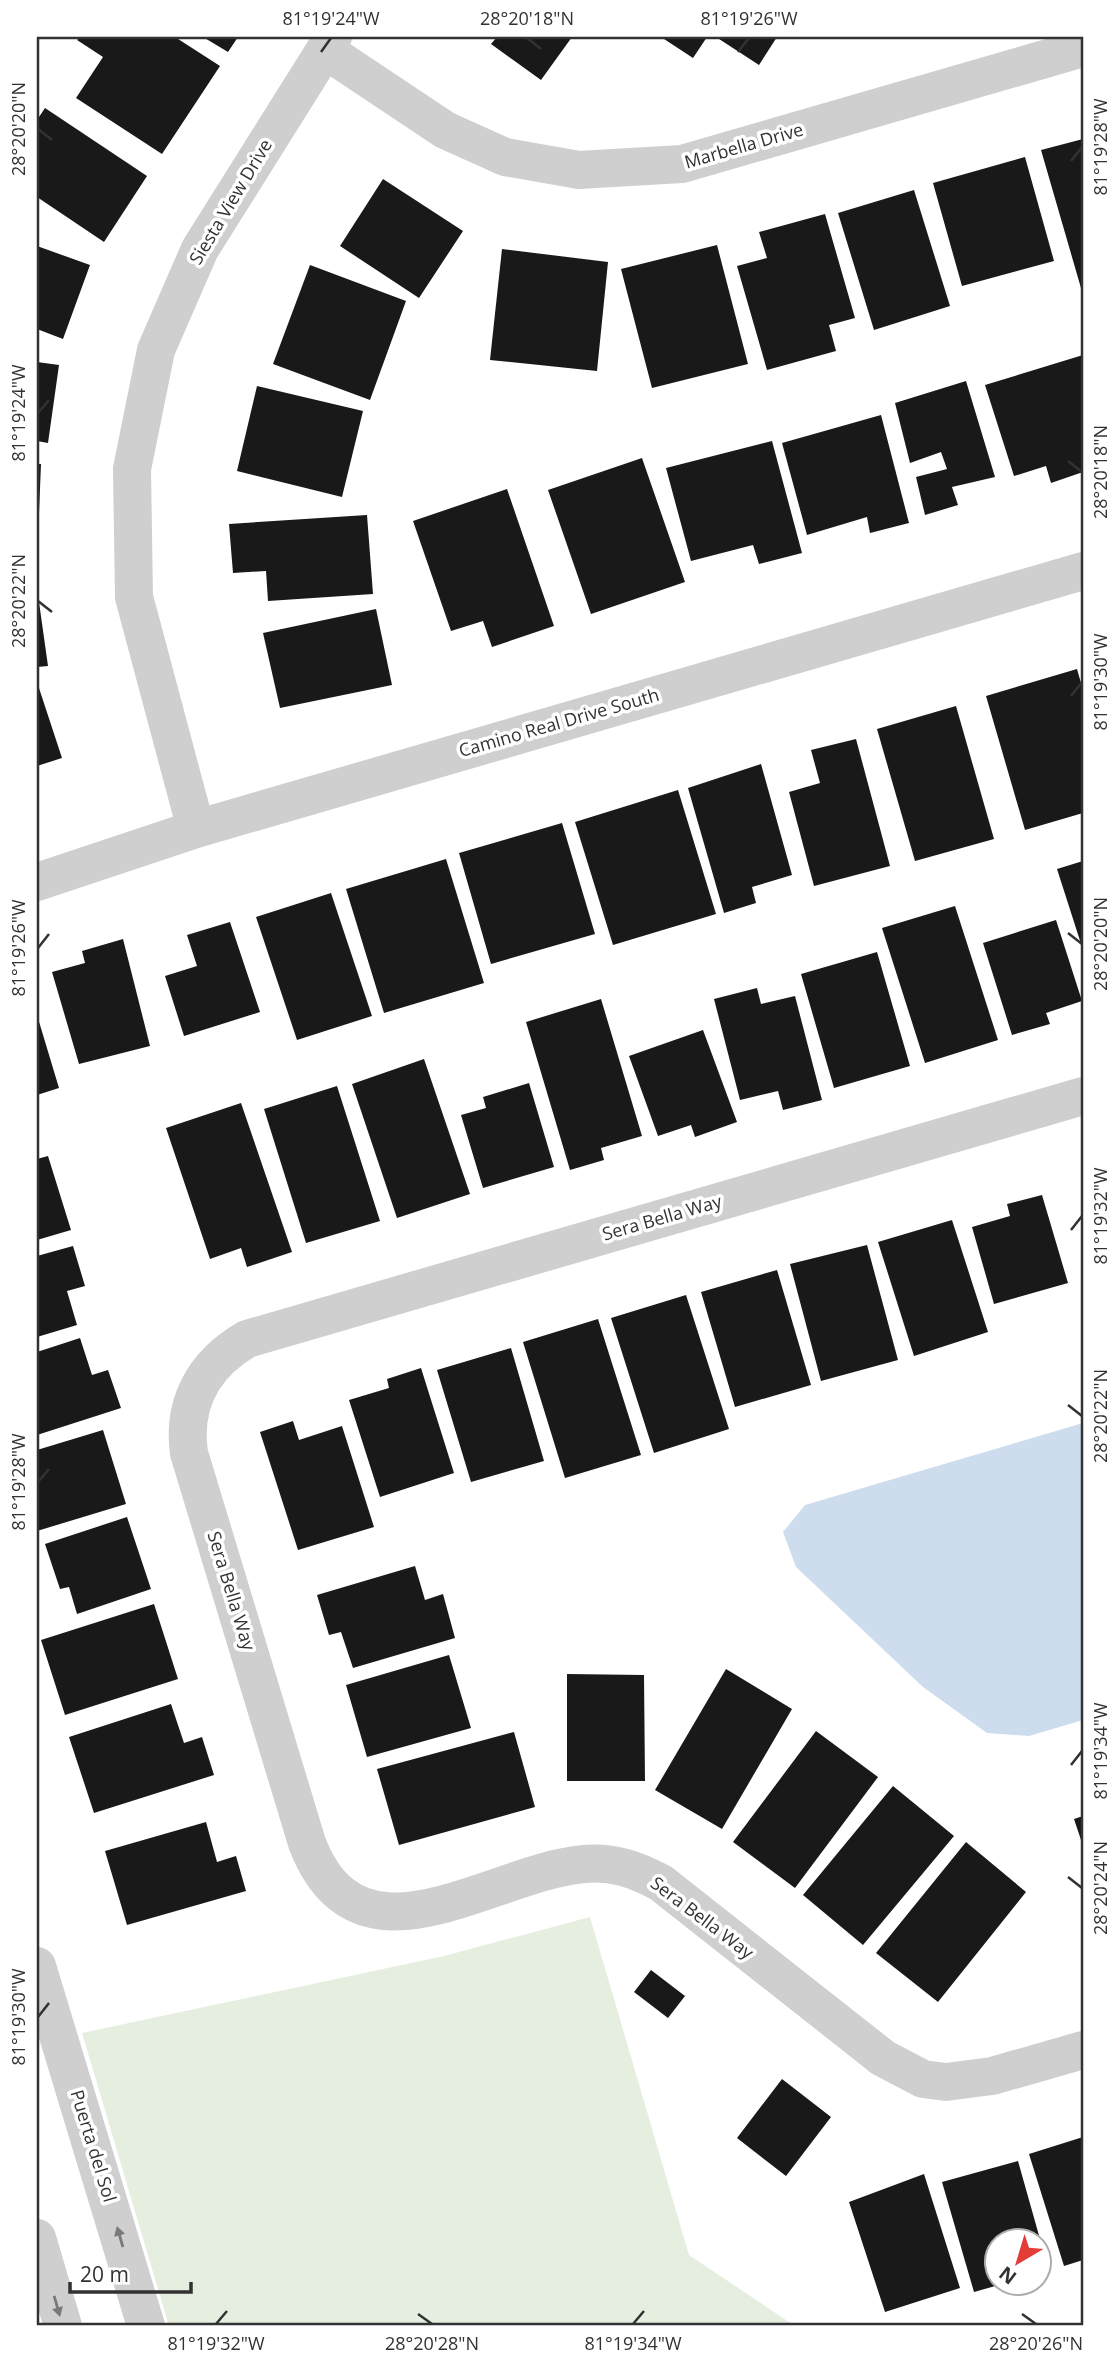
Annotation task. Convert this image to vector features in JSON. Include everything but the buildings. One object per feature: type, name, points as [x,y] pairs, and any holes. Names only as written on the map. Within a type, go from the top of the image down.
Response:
[{"type":"street","name":"Marbella Drive","points":[[329,44],[445,130],[505,157],[579,170],[682,164],[1014,52],[1083,48]]},
{"type":"street","name":"Siesta View Drive","points":[[196,829],[134,597],[132,469],[156,350],[200,249],[329,44]]},
{"type":"street","name":"Camino Real Drive South","points":[[37,882],[196,829],[1083,571]]},
{"type":"street","name":"Sera Bella Way","points":[[1083,1096],[247,1339],[219,1360],[198,1387],[191,1401],[186,1432],[189,1452],[307,1843],[324,1878],[345,1896],[371,1909],[405,1913],[583,1864],[622,1866],[661,1883],[883,2058],[923,2079],[967,2081],[1083,2050]]},
{"type":"street","name":"Puerta del Sol","points":[[37,1966],[146,2326]]},
{"type":"street","points":[[37,2238],[63,2326]]},
{"type":"shaded area","points":[[590,1917],[689,2255],[795,2326],[169,2326],[82,2033],[444,1956]]},
{"type":"water","points":[[1083,1423],[1083,1720],[1029,1736],[987,1733],[923,1687],[796,1567],[783,1532],[805,1505]]}]
